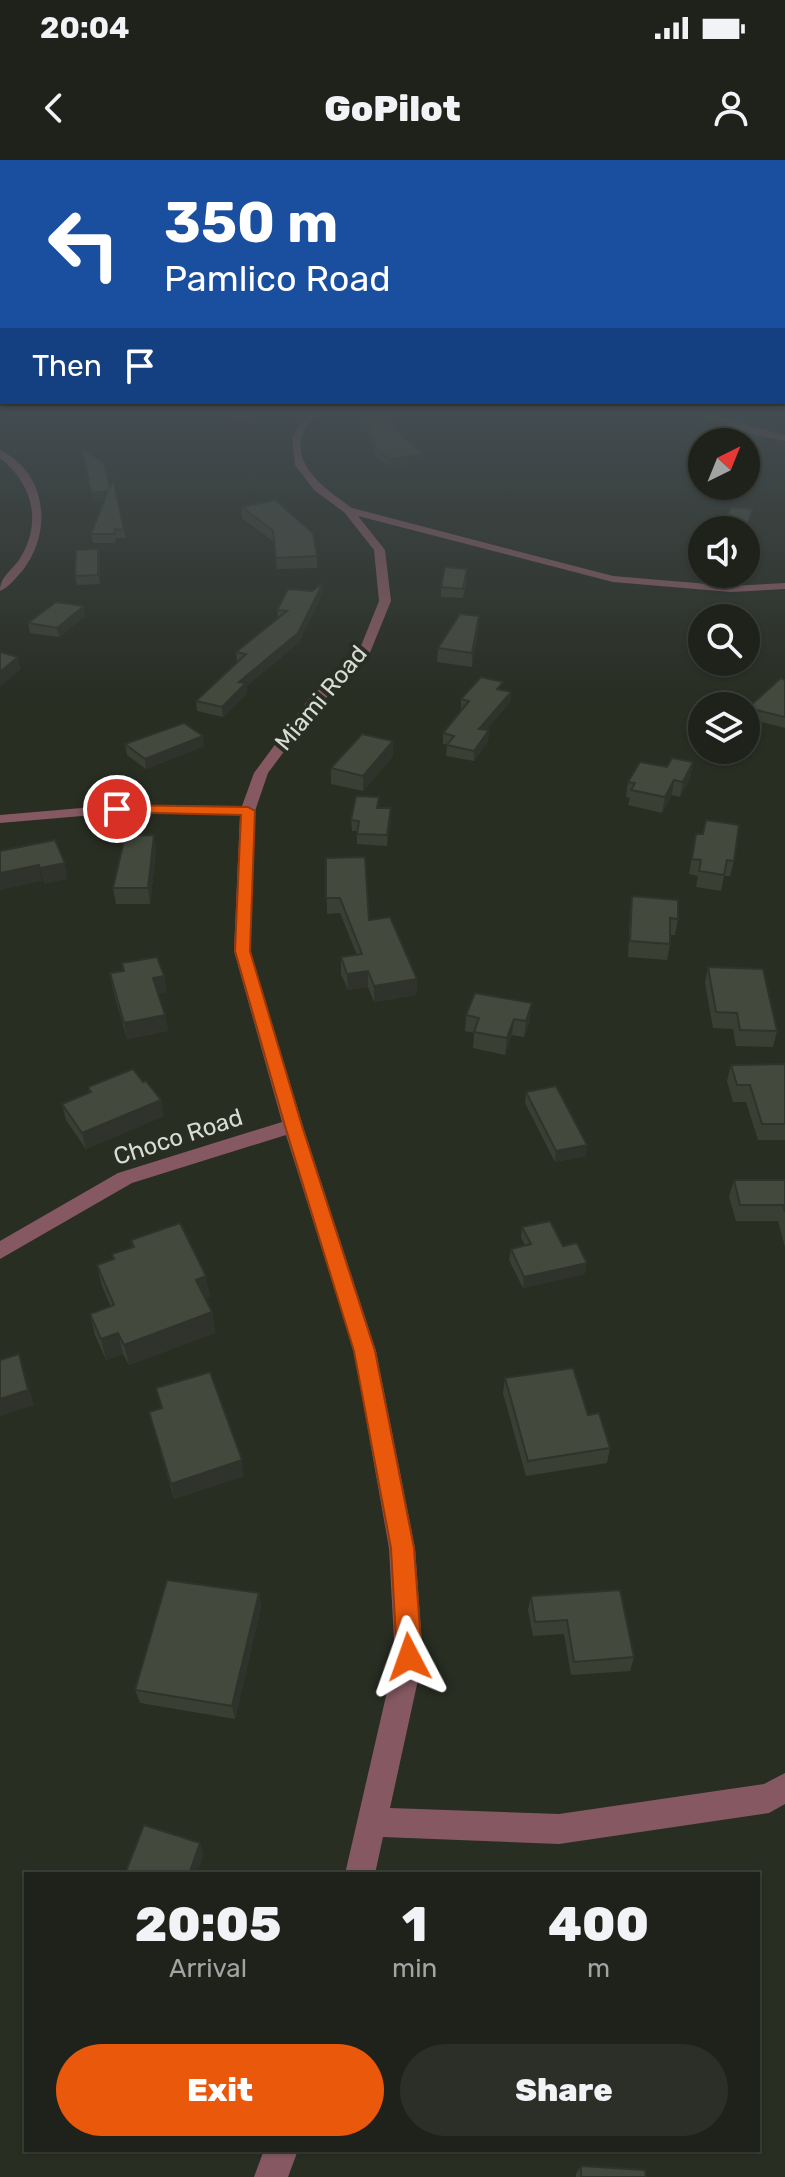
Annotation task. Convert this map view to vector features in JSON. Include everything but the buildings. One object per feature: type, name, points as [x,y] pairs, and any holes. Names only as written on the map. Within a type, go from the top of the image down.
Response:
[{"type":"street","points":[[0,588],[19,571],[39,534],[36,508]]},
{"type":"street","points":[[345,508],[512,555],[613,579],[731,589],[785,586]]},
{"type":"street","name":"Miami Road","points":[[348,510],[379,550],[385,601],[365,652],[304,714],[261,773],[248,811],[242,951],[293,1126],[365,1351],[402,1548],[409,1657],[360,1872]]},
{"type":"street","points":[[0,819],[117,809],[248,811]]},
{"type":"street","name":"Choco Road","points":[[0,1251],[125,1178],[293,1126]]},
{"type":"street","points":[[373,1822],[559,1829],[769,1798],[785,1787]]},
{"type":"street","points":[[271,2177],[280,2152]]},
{"type":"route","points":[[117,809],[248,811],[242,951],[293,1126],[365,1351],[402,1548],[409,1657]]}]
